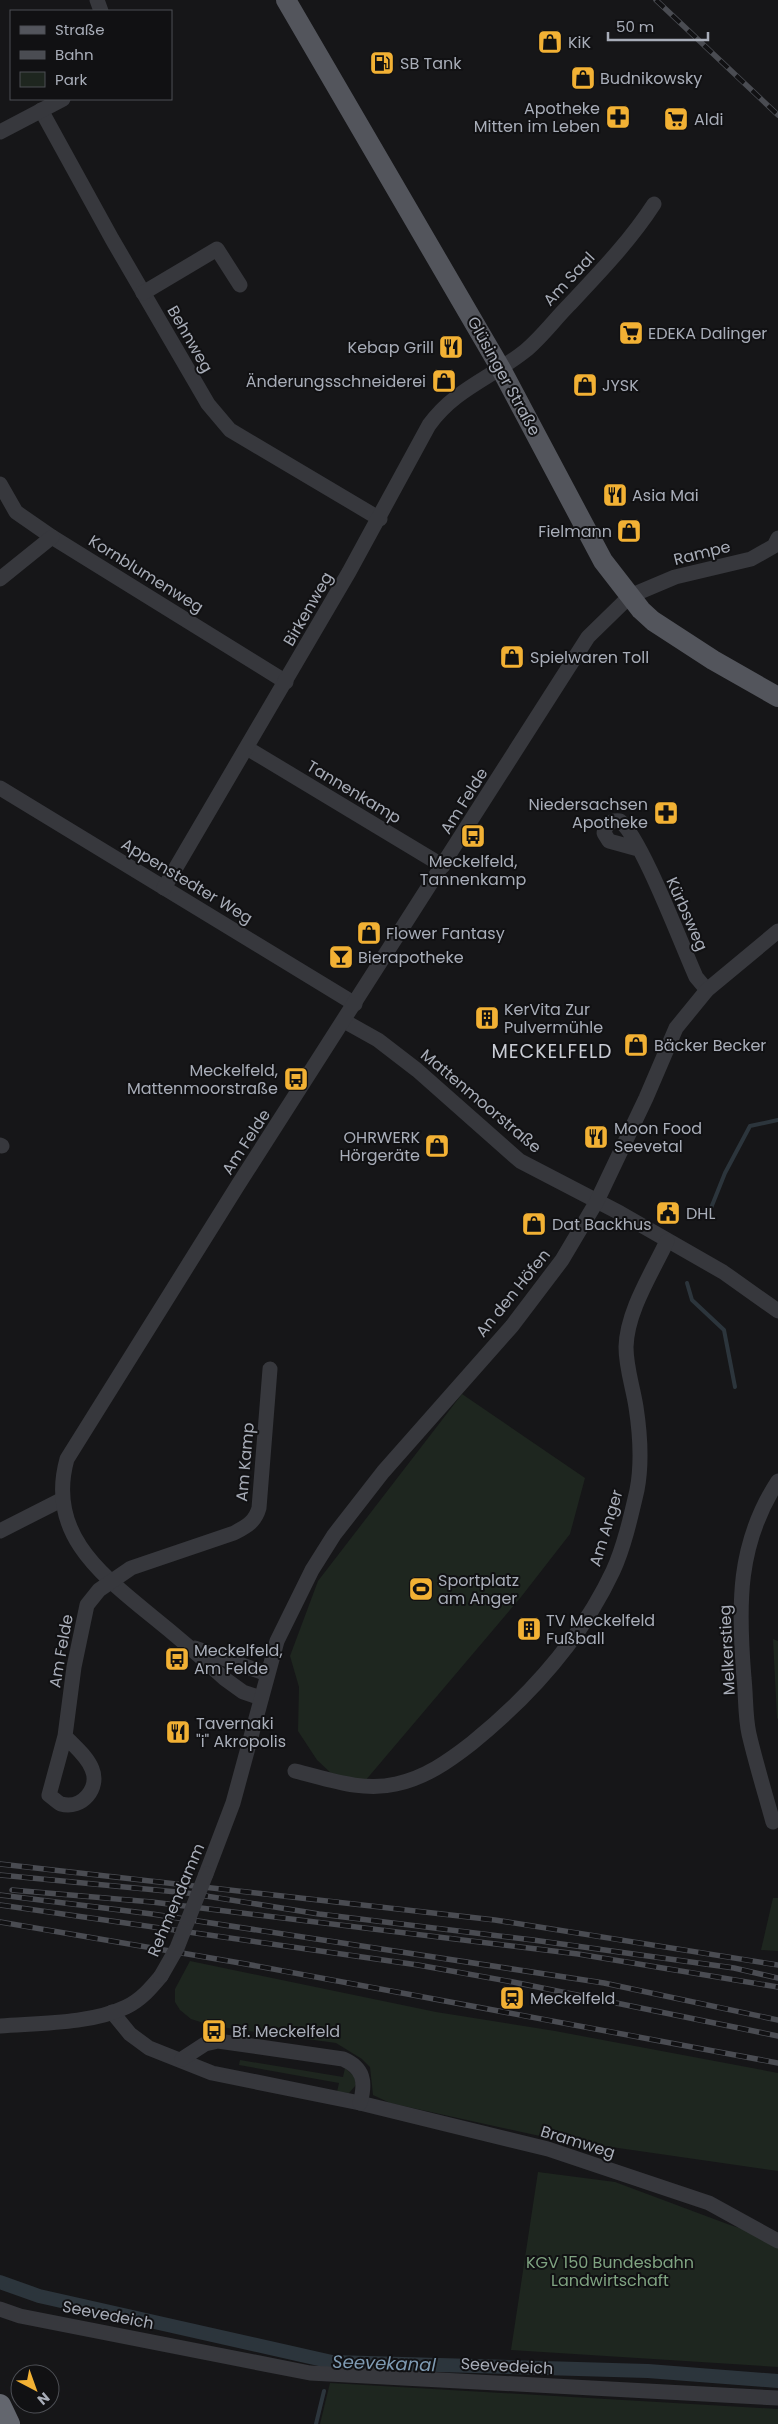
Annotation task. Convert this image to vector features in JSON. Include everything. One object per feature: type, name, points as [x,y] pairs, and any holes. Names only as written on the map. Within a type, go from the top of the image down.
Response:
[{"type":"highway","points":[[0,2405],[9,2424]]},
{"type":"main road","name":"Glüsinger Straße","points":[[286,0],[501,368],[603,561],[641,610],[665,629],[713,660],[778,697]]},
{"type":"street","points":[[0,132],[61,100]]},
{"type":"street","name":"Behnweg","points":[[41,110],[208,404],[230,430],[380,519]]},
{"type":"street","name":"Am Saal","points":[[501,368],[527,349],[634,235],[654,204]]},
{"type":"street","points":[[143,292],[217,249],[240,285]]},
{"type":"street","name":"Birkenweg","points":[[164,888],[380,519],[429,425],[441,408],[458,394],[501,368]]},
{"type":"street","name":"Kornblumenweg","points":[[0,484],[16,512],[52,537],[286,682]]},
{"type":"street","points":[[0,579],[52,537]]},
{"type":"street","name":"Rampe","points":[[630,596],[674,577],[751,559],[777,544]]},
{"type":"street","name":"Am Felde","points":[[65,1736],[74,1667],[87,1605],[99,1590],[110,1581],[84,1555],[70,1527],[61,1500],[62,1475],[72,1449],[588,638],[630,596]]},
{"type":"street","name":"Tannenkamp","points":[[247,748],[443,866]]},
{"type":"street","name":"Appenstedter Weg","points":[[0,788],[355,1004]]},
{"type":"street","name":"Kürbsweg","points":[[638,849],[696,977],[707,990]]},
{"type":"street","name":"An den Höfen","points":[[267,1674],[277,1641],[293,1606],[334,1535],[382,1472],[527,1306],[562,1260],[597,1201],[646,1098],[676,1028],[707,990],[778,931]]},
{"type":"street","name":"Mattenmoorstraße","points":[[344,1021],[378,1040],[417,1070],[520,1162],[597,1201],[723,1272],[778,1311]]},
{"type":"street","name":"Am Anger","points":[[295,1771],[362,1787],[395,1785],[429,1773],[504,1717],[558,1660],[588,1615],[613,1570],[635,1497],[640,1447],[636,1406],[628,1372],[626,1346],[632,1316],[667,1241]]},
{"type":"street","name":"Am Kamp","points":[[110,1581],[130,1568],[234,1533],[248,1525],[256,1517],[259,1508],[270,1370]]},
{"type":"street","name":"Melkerstieg","points":[[773,1822],[749,1733],[742,1646],[742,1577],[749,1544],[760,1513],[778,1481]]},
{"type":"street","points":[[0,1531],[61,1500]]},
{"type":"street","points":[[110,1581],[244,1692],[261,1698]]},
{"type":"street","points":[[188,1646],[267,1674]]},
{"type":"street","name":"Rehmendamm","points":[[0,2026],[78,2019],[112,2012],[138,2000],[161,1976],[178,1948],[233,1803],[267,1674]]},
{"type":"street","name":"Bramweg","points":[[112,2012],[122,2026],[140,2042],[164,2055],[182,2059],[212,2073],[360,2103],[548,2149],[709,2204],[777,2241]]},
{"type":"street","points":[[182,2059],[205,2044],[218,2041],[343,2059],[354,2065],[363,2076],[364,2082],[360,2103]]},
{"type":"street","name":"Seevedeich","points":[[0,2309],[20,2316],[310,2373],[778,2398]]},
{"type":"green space","name":"Sportplatz am Anger","points":[[462,1394],[585,1478],[570,1534],[521,1597],[365,1781],[333,1775],[317,1760],[298,1731],[299,1687],[290,1656],[318,1581]]},
{"type":"green space","points":[[773,1639],[778,1641],[778,1719],[777,1718]]},
{"type":"green space","points":[[773,1898],[778,1898],[778,1951],[761,1950]]},
{"type":"green space","points":[[190,1961],[436,2012],[555,2031],[778,2073],[778,2171],[549,2138],[390,2103],[373,2095],[370,2067],[362,2059],[336,2043],[213,2026],[191,2019],[180,2010],[175,2002],[175,1989]]},
{"type":"green space","points":[[240,2060],[343,2077],[345,2068],[355,2077],[356,2085],[349,2093],[337,2092],[339,2083],[239,2065]]},
{"type":"green space","name":"KGV 150 Bundesbahn Landwirtschaft","points":[[538,2172],[615,2182],[730,2225],[778,2240],[778,2367],[511,2350]]},
{"type":"green space","points":[[330,2383],[778,2409],[778,2424],[320,2424]]},
{"type":"waterway","points":[[707,1218],[725,1173],[750,1126],[778,1120]]},
{"type":"waterway","points":[[687,1283],[692,1300],[724,1330],[735,1387]]},
{"type":"waterway","name":"Seevekanal","points":[[0,2282],[39,2296],[332,2362],[648,2371],[778,2381]]},
{"type":"waterway","points":[[316,2424],[324,2391]]},
{"type":"railway","points":[[656,0],[778,115]]},
{"type":"railway","points":[[0,1864],[495,1920],[778,1965]]},
{"type":"railway","points":[[0,1875],[187,1893],[319,1914],[533,1940],[734,1968],[778,1978]]},
{"type":"railway","points":[[12,1890],[152,1902],[578,1954],[778,1987]]},
{"type":"railway","points":[[0,1895],[152,1914],[604,1983],[778,2020]]},
{"type":"railway","points":[[0,1905],[418,1965],[513,1982],[778,2036]]},
{"type":"railway","points":[[0,1922],[246,1964],[778,2063]]},
{"type":"place","name":"KiK","points":[[550,42]]},
{"type":"place","name":"SB Tank","points":[[382,63]]},
{"type":"place","name":"Budnikowsky","points":[[583,78]]},
{"type":"place","name":"Apotheke Mitten im Leben","points":[[618,117]]},
{"type":"place","name":"Aldi","points":[[676,119]]},
{"type":"place","name":"EDEKA Dalinger","points":[[631,333]]},
{"type":"place","name":"Kebap Grill","points":[[451,347]]},
{"type":"place","name":"Änderungsschneiderei","points":[[444,381]]},
{"type":"place","name":"JYSK","points":[[585,385]]},
{"type":"place","name":"Asia Mai","points":[[615,495]]},
{"type":"place","name":"Fielmann","points":[[629,531]]},
{"type":"place","name":"Spielwaren Toll","points":[[512,657]]},
{"type":"place","name":"Niedersachsen Apotheke","points":[[666,813]]},
{"type":"place","name":"Meckelfeld, Tannenkamp","points":[[473,836]]},
{"type":"place","name":"Flower Fantasy","points":[[369,933]]},
{"type":"place","name":"Bierapotheke","points":[[341,957]]},
{"type":"place","name":"KerVita Zur Pulvermühle","points":[[487,1018]]},
{"type":"place","name":"Bäcker Becker","points":[[636,1045]]},
{"type":"place","name":"Meckelfeld, Mattenmoorstraße","points":[[296,1079]]},
{"type":"place","name":"Moon Food Seevetal","points":[[596,1137]]},
{"type":"place","name":"OHRWERK Hörgeräte","points":[[437,1146]]},
{"type":"place","name":"DHL","points":[[668,1213]]},
{"type":"place","name":"Dat Backhus","points":[[534,1224]]},
{"type":"place","name":"Sportplatz am Anger","points":[[421,1589]]},
{"type":"place","name":"TV Meckelfeld Fußball","points":[[529,1629]]},
{"type":"place","name":"Meckelfeld, Am Felde","points":[[177,1659]]},
{"type":"place","name":"Tavernaki \"i\" Akropolis","points":[[178,1732]]},
{"type":"place","name":"Meckelfeld","points":[[512,1998]]},
{"type":"place","name":"Bf. Meckelfeld","points":[[214,2031]]},
{"type":"district","name":"MECKELFELD","points":[[552,1051]]}]
